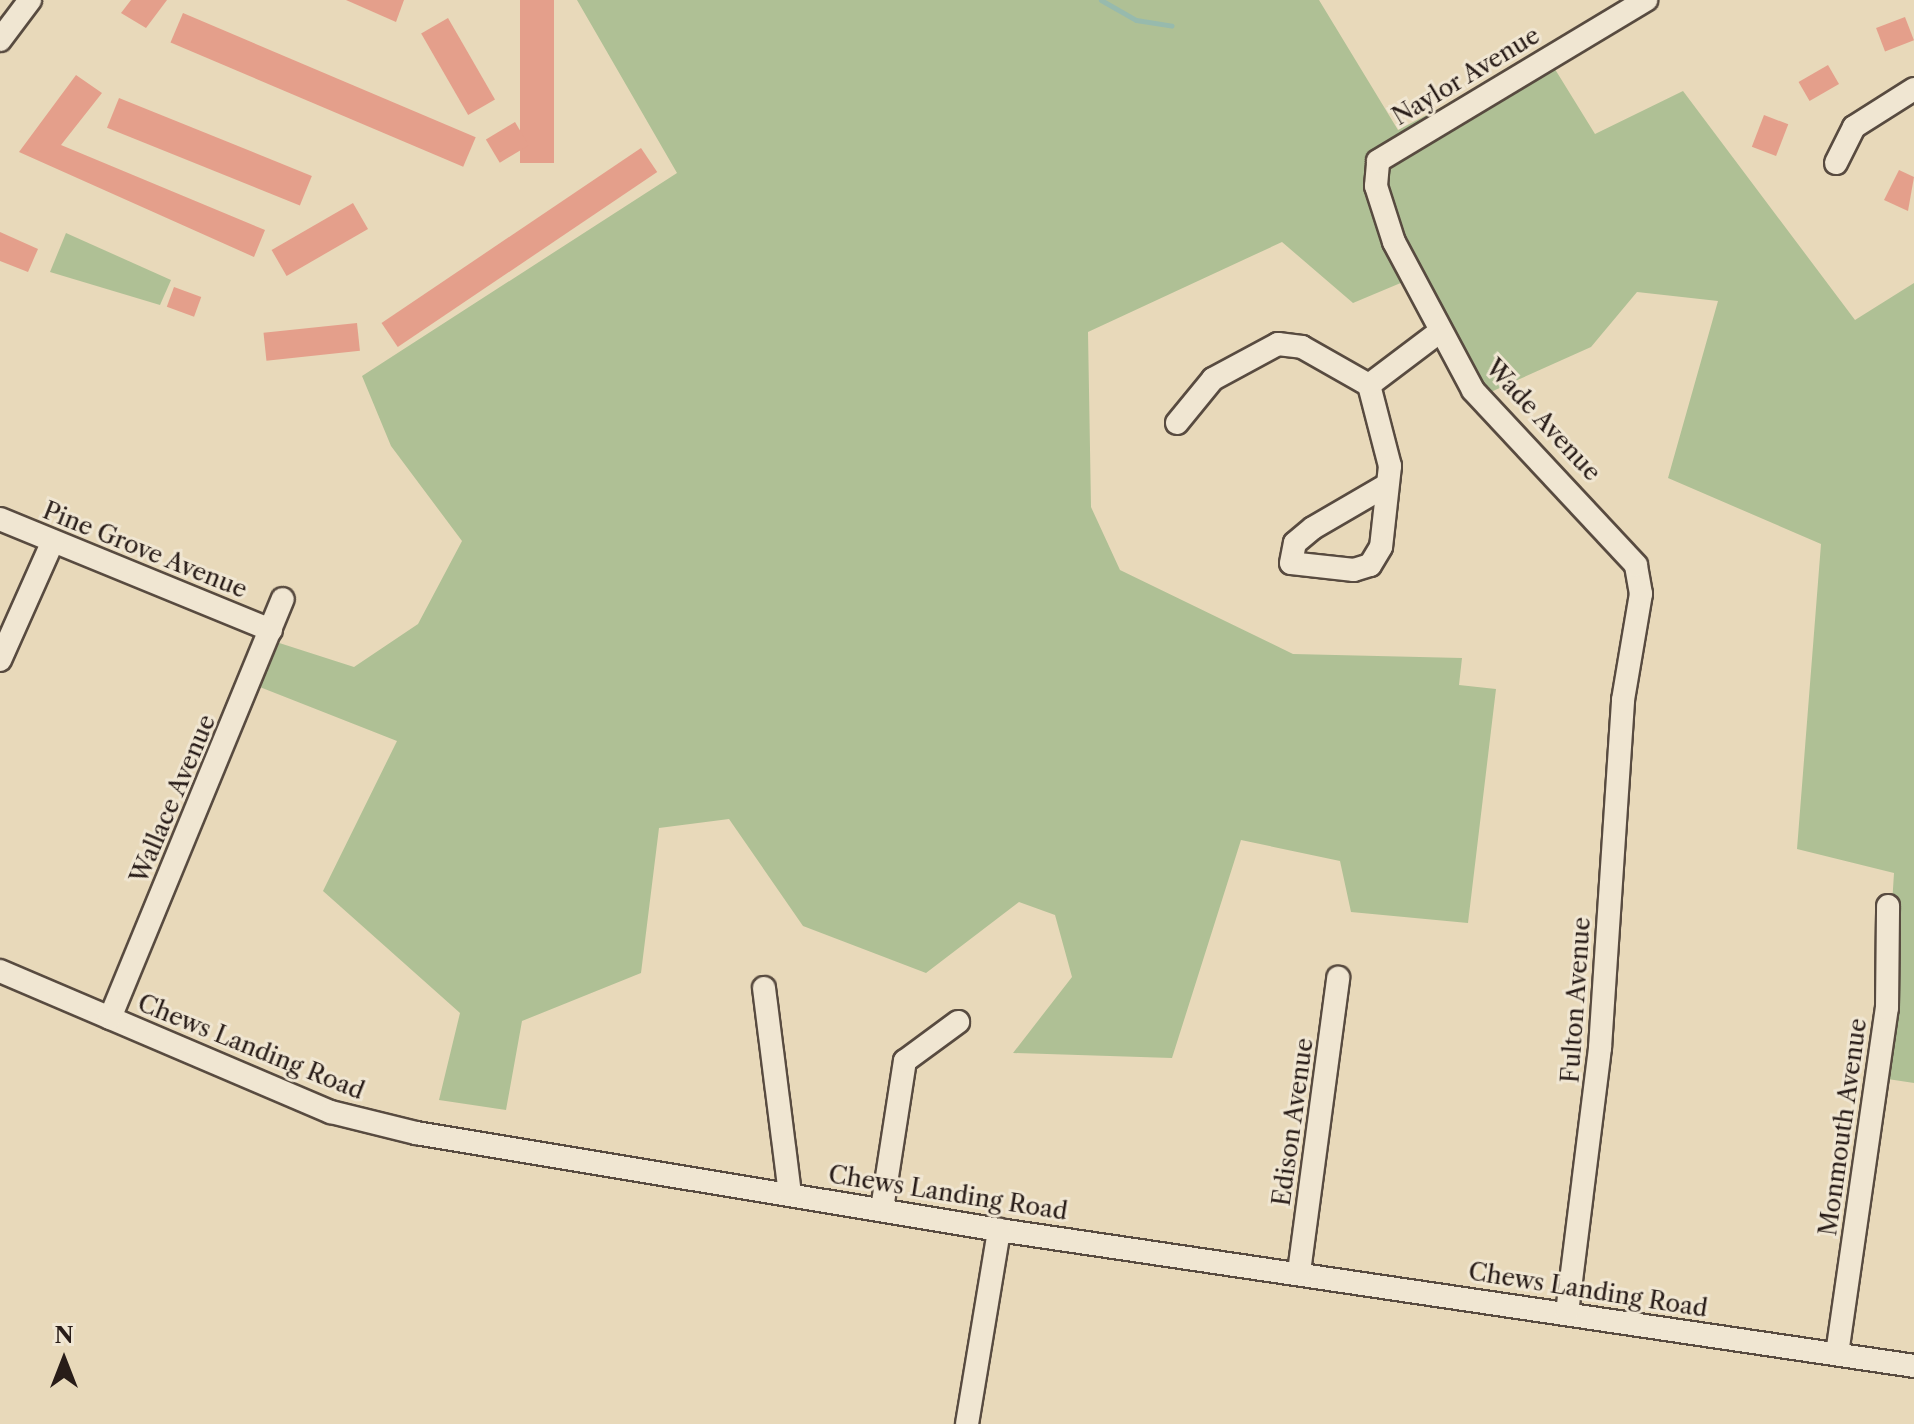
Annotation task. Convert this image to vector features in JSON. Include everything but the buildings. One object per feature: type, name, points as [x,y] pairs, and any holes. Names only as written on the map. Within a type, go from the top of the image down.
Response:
[{"type":"street","points":[[0,40],[30,0]]},
{"type":"street","name":"Naylor Avenue","points":[[1376,186],[1378,161],[1633,3]]},
{"type":"street","points":[[1836,163],[1854,127],[1914,89]]},
{"type":"street","name":"Wade Avenue","points":[[1376,186],[1394,242],[1439,332],[1473,390],[1636,565],[1641,594],[1625,690]]},
{"type":"street","points":[[1369,385],[1439,332]]},
{"type":"street","points":[[1177,423],[1213,379],[1278,344],[1302,347],[1369,385],[1383,421],[1387,485],[1381,547],[1370,565],[1354,570],[1291,563],[1295,543],[1313,528],[1387,485]]},
{"type":"street","name":"Pine Grove Avenue","points":[[0,519],[271,630]]},
{"type":"street","points":[[0,660],[53,541]]},
{"type":"street","name":"Wallace Avenue","points":[[110,1018],[283,599]]},
{"type":"street","name":"Fulton Avenue","points":[[1567,1313],[1600,1048],[1625,690]]},
{"type":"street","name":"Monmouth Avenue","points":[[1837,1354],[1887,1008],[1888,906]]},
{"type":"street","name":"Chews Landing Road","points":[[0,971],[331,1112],[999,1230],[1299,1272],[1914,1366]]},
{"type":"street","name":"Edison Avenue","points":[[1299,1272],[1338,978]]},
{"type":"street","points":[[764,988],[790,1194]]},
{"type":"street","points":[[882,1209],[905,1061],[958,1022]]},
{"type":"street","points":[[967,1424],[999,1230]]},
{"type":"green space","points":[[577,0],[1319,0],[1398,130],[1545,53],[1595,134],[1683,91],[1855,320],[1914,283],[1914,1083],[1881,1078],[1894,873],[1797,849],[1821,544],[1668,478],[1718,301],[1637,292],[1591,347],[1484,395],[1403,282],[1353,303],[1282,242],[1088,332],[1091,507],[1120,570],[1293,654],[1462,658],[1459,685],[1496,689],[1468,923],[1351,912],[1340,861],[1241,840],[1172,1058],[1013,1053],[1072,977],[1055,915],[1019,902],[926,973],[803,926],[729,819],[659,828],[641,973],[522,1021],[506,1110],[439,1100],[460,1013],[323,891],[397,741],[252,684],[270,640],[354,667],[418,624],[462,541],[391,446],[362,376],[677,173]]},
{"type":"green space","points":[[66,233],[171,280],[160,305],[50,272]]},
{"type":"waterway","points":[[1101,0],[1136,20],[1172,26]]}]
